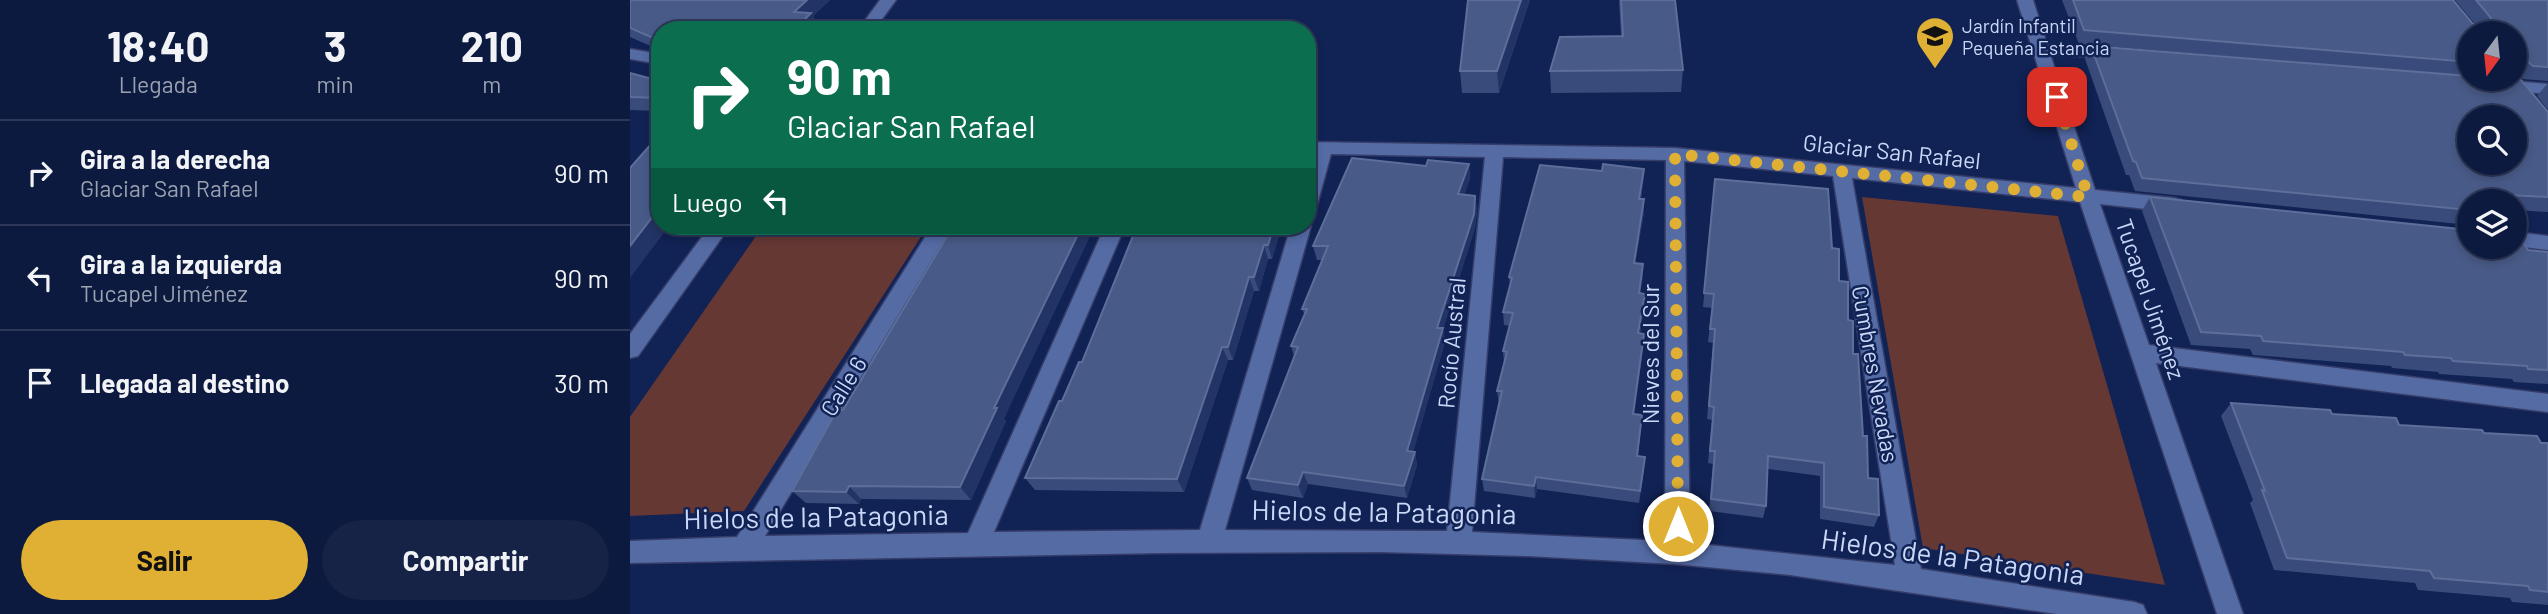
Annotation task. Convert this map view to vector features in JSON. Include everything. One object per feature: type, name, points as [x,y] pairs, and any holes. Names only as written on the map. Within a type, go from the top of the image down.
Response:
[{"type":"street","points":[[873,21],[888,0]]},
{"type":"street","name":"Tucapel Jiménez","points":[[2025,0],[2088,197],[2230,614]]},
{"type":"street","points":[[2041,48],[2136,56]]},
{"type":"street","points":[[630,54],[651,57]]},
{"type":"street","points":[[2527,86],[2548,89]]},
{"type":"street","points":[[2519,91],[2532,106]]},
{"type":"street","name":"Glaciar San Rafael","points":[[1316,148],[1675,154],[1842,169],[2197,208]]},
{"type":"street","name":"Rocío Austral","points":[[1459,541],[1495,149]]},
{"type":"street","name":"Nieves del Sur","points":[[1675,154],[1678,553]]},
{"type":"street","name":"Cumbres Nevadas","points":[[1842,169],[1910,579]]},
{"type":"street","points":[[630,350],[713,235]]},
{"type":"street","name":"Calle 6","points":[[745,547],[936,235]]},
{"type":"street","points":[[976,544],[1111,235]]},
{"type":"street","points":[[1209,541],[1298,235]]},
{"type":"street","points":[[2527,240],[2548,243]]},
{"type":"street","points":[[2142,353],[2548,403]]},
{"type":"street","name":"Hielos de la Patagonia","points":[[630,552],[745,547],[1209,541],[1459,541],[1678,553],[1910,579],[2134,614]]},
{"type":"shaded area","points":[[1862,197],[2058,216],[2165,585],[1923,548]]},
{"type":"shaded area","points":[[757,235],[922,235],[744,511],[630,516],[630,417]]},
{"type":"building","points":[[630,0],[807,0],[794,12],[811,13],[803,21],[651,21],[651,37],[630,28]]},
{"type":"building","points":[[1468,0],[1521,0],[1497,71],[1460,71]]},
{"type":"building","points":[[1621,0],[1675,0],[1683,70],[1550,71],[1560,37],[1623,36]]},
{"type":"building","points":[[2073,0],[2453,0],[2470,21],[2457,21],[2457,61],[2084,30]]},
{"type":"building","points":[[2476,0],[2548,0],[2548,67],[2533,66],[2527,61],[2527,21],[2491,21]]},
{"type":"building","points":[[2091,46],[2457,75],[2457,91],[2527,91],[2527,87],[2548,112],[2548,197],[2527,196],[2527,189],[2457,189],[2457,209],[2142,178],[2136,162],[2133,161]]},
{"type":"building","points":[[630,73],[651,79],[651,98],[630,97]]},
{"type":"building","points":[[651,144],[651,219],[630,246],[630,168]]},
{"type":"building","points":[[1352,158],[1426,166],[1428,160],[1469,164],[1458,194],[1475,196],[1474,214],[1437,328],[1443,328],[1407,451],[1415,452],[1404,486],[1303,472],[1298,485],[1247,478],[1298,347],[1291,346],[1307,309],[1302,309],[1328,246],[1313,246]]},
{"type":"building","points":[[1603,164],[1644,169],[1639,199],[1644,199],[1634,263],[1643,264],[1639,293],[1645,294],[1638,333],[1644,334],[1633,414],[1642,415],[1637,456],[1645,457],[1640,491],[1536,477],[1534,486],[1482,479],[1502,391],[1497,391],[1507,352],[1503,351],[1513,313],[1503,312],[1512,278],[1509,277],[1540,165],[1602,171]]},
{"type":"building","points":[[1715,179],[1828,189],[1832,248],[1839,249],[1839,281],[1848,282],[1848,320],[1853,321],[1853,354],[1858,354],[1863,436],[1867,436],[1868,478],[1878,479],[1879,515],[1824,507],[1824,463],[1768,456],[1766,506],[1711,499],[1715,451],[1710,451],[1714,407],[1709,406],[1715,329],[1710,329],[1714,294],[1704,293]]},
{"type":"building","points":[[2150,197],[2457,229],[2457,259],[2527,259],[2527,249],[2548,252],[2548,370],[2453,361],[2451,358],[2405,355],[2403,352],[2263,341],[2261,336],[2201,332]]},
{"type":"building","points":[[948,235],[1078,235],[994,408],[997,408],[960,487],[849,486],[846,492],[792,491],[837,410],[843,410]]},
{"type":"building","points":[[1133,235],[1271,235],[1268,245],[1264,245],[1254,277],[1249,277],[1228,347],[1222,347],[1177,479],[1025,478],[1059,401],[1062,401],[1079,362],[1082,362]]},
{"type":"building","points":[[2231,403],[2396,418],[2399,425],[2537,436],[2541,443],[2548,443],[2548,592],[2530,590],[2528,586],[2434,578],[2430,571],[2287,558]]},
{"type":"place","name":"Jardín Infantil Pequeña Estancia","points":[[1935,70]]},
{"type":"route","points":[[1678,526],[1675,154],[1842,169],[2088,197],[2057,97]]}]
